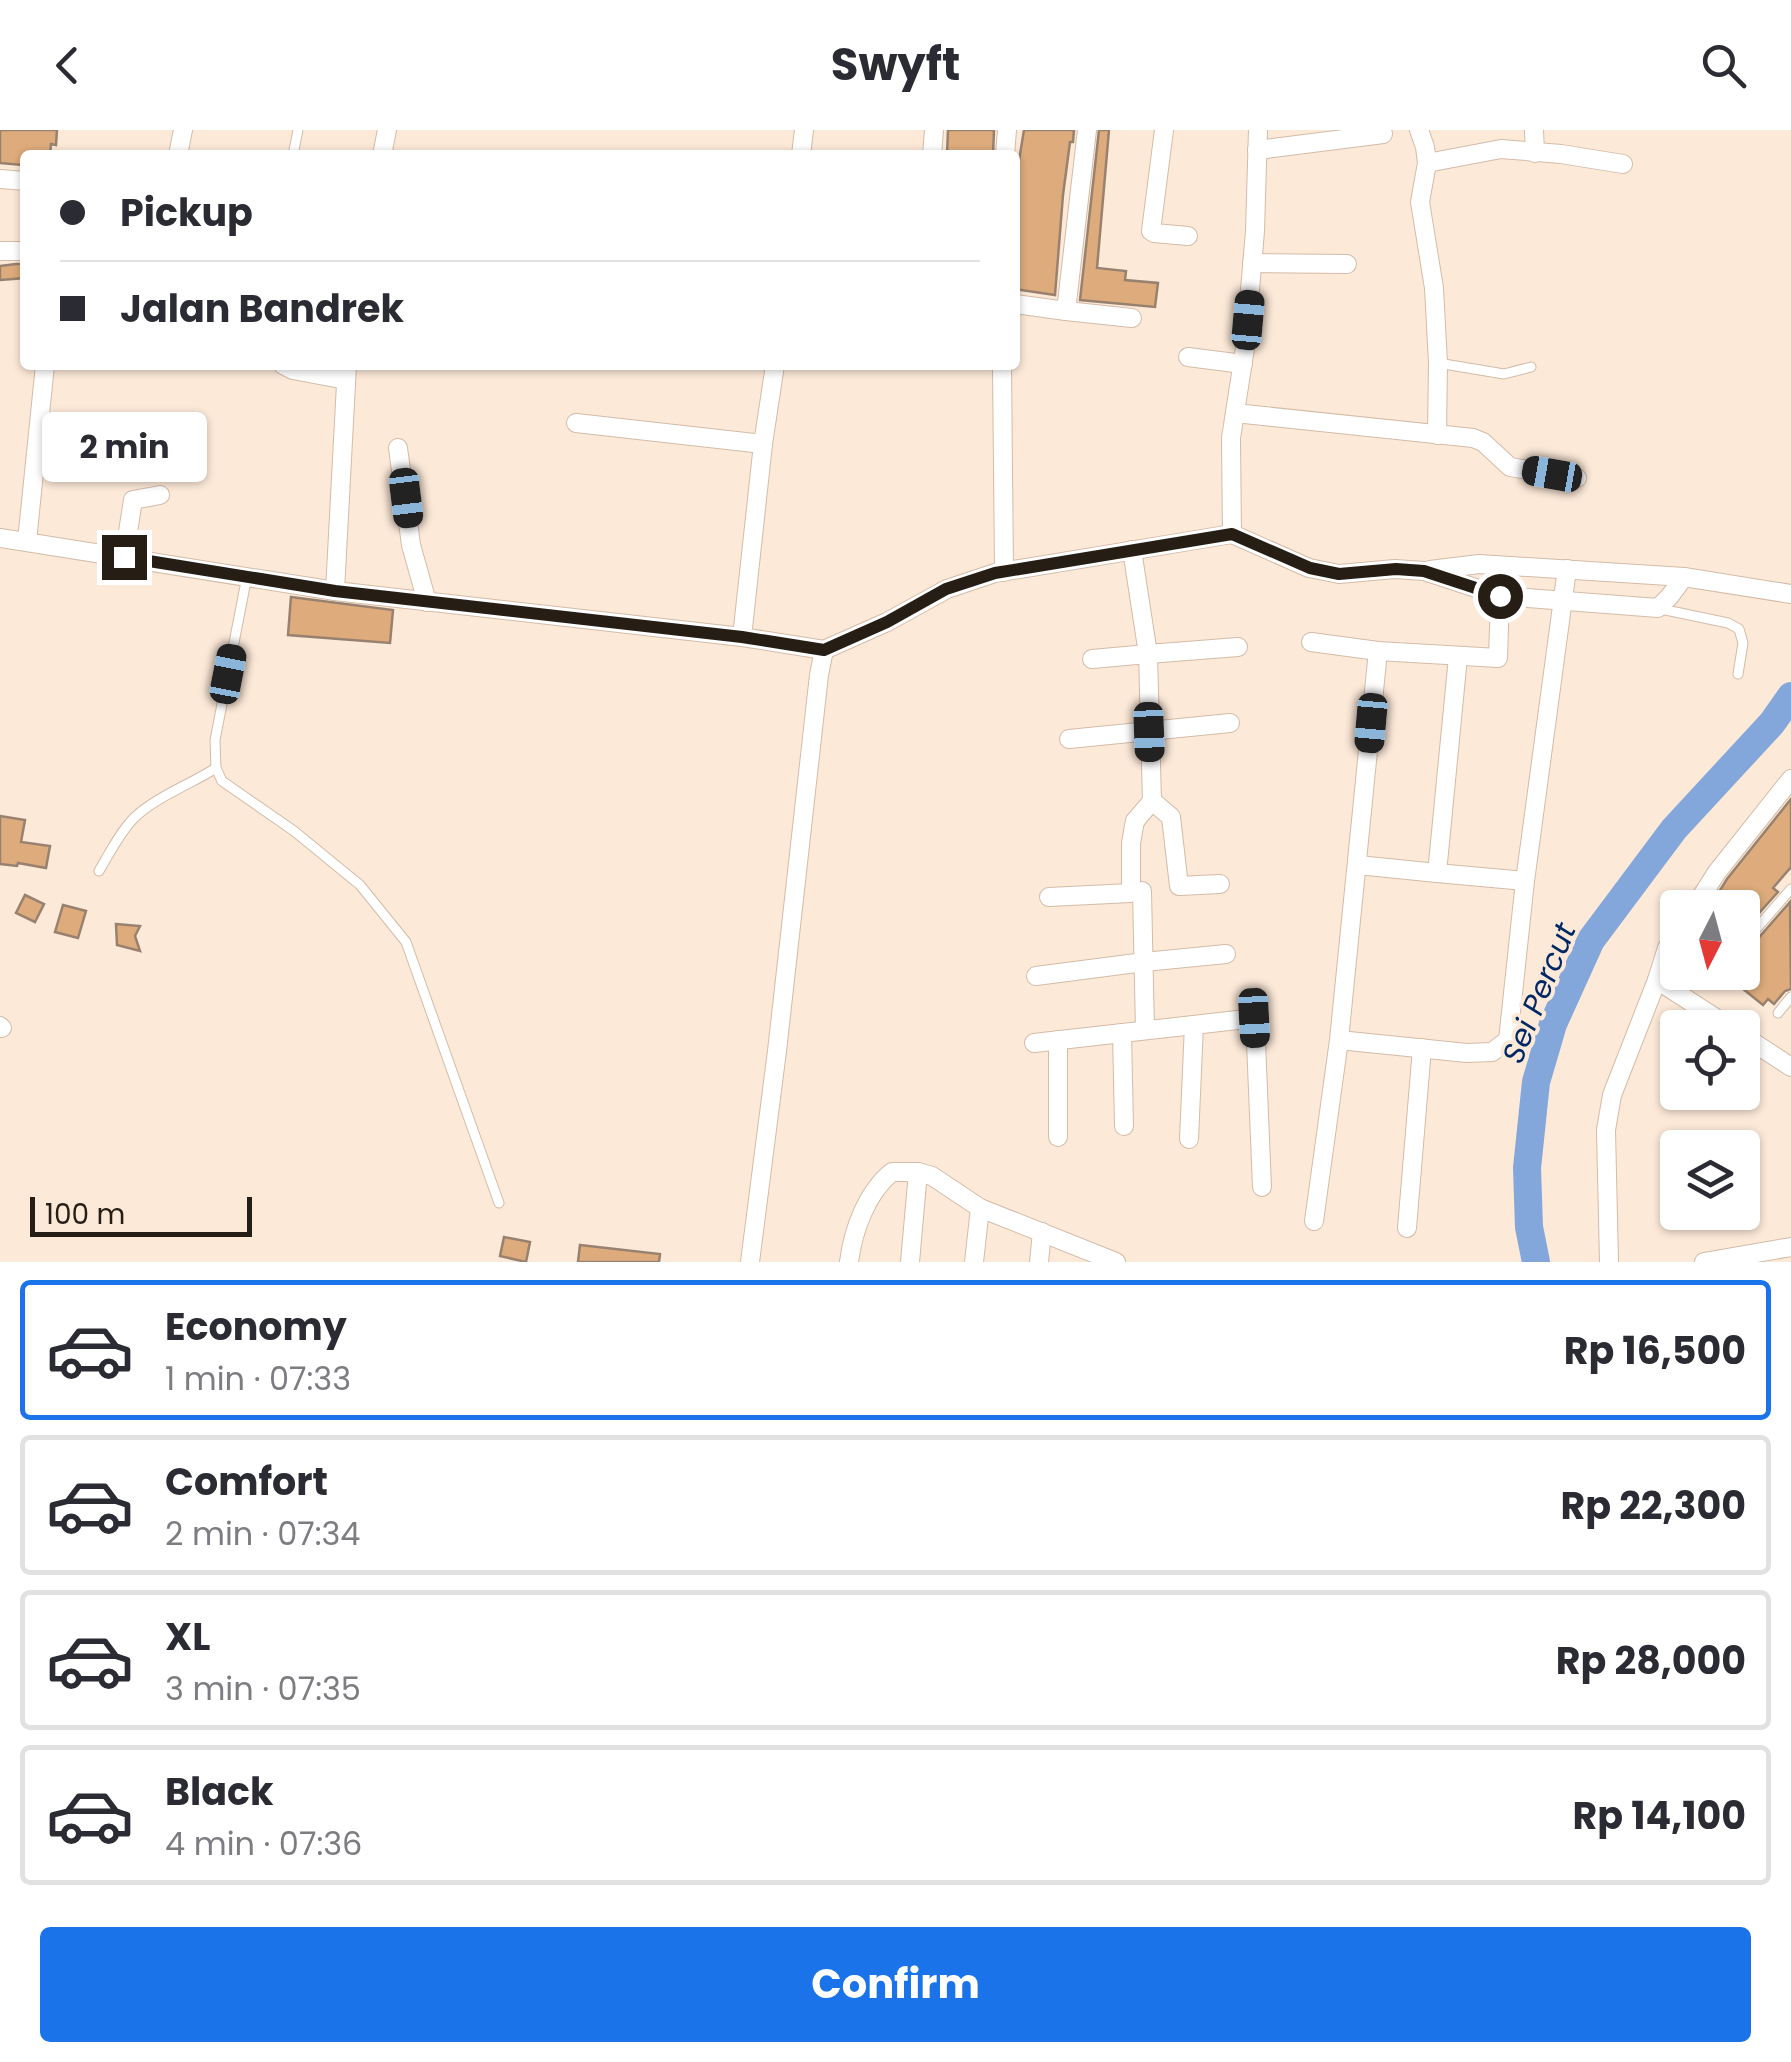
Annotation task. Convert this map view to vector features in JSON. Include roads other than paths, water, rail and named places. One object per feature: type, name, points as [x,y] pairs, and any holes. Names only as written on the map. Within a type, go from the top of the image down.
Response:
[{"type":"street","points":[[1066,310],[1087,130]]},
{"type":"street","points":[[1164,130],[1150,231],[1188,236]]},
{"type":"street","points":[[1232,534],[1231,438],[1243,364],[1252,263],[1258,130]]},
{"type":"street","points":[[1419,130],[1427,163],[1420,202],[1434,288],[1437,434]]},
{"type":"street","points":[[1534,130],[1535,153]]},
{"type":"street","points":[[1257,150],[1383,134]]},
{"type":"street","points":[[1427,163],[1500,149],[1623,164]]},
{"type":"street","points":[[1252,263],[1347,264]]},
{"type":"street","points":[[1020,305],[1132,318]]},
{"type":"street","points":[[1188,358],[1243,364]]},
{"type":"street","points":[[26,541],[44,370]]},
{"type":"street","points":[[293,370],[346,373],[335,591]]},
{"type":"street","points":[[742,637],[774,370]]},
{"type":"street","points":[[1002,370],[1004,572]]},
{"type":"street","points":[[1235,413],[1472,438],[1483,442],[1510,467],[1576,478]]},
{"type":"street","points":[[576,423],[763,444]]},
{"type":"street","points":[[398,448],[411,545],[427,602]]},
{"type":"street","points":[[124,557],[133,500],[160,496]]},
{"type":"street","points":[[0,538],[335,591],[742,637],[824,650],[887,622],[946,589],[1004,572],[1232,534],[1310,568],[1339,574],[1424,571],[1479,564],[1684,577],[1791,594]]},
{"type":"street","points":[[1132,550],[1148,654],[1152,801],[1134,826],[1131,843],[1144,962],[1145,1030]]},
{"type":"street","points":[[1339,1040],[1467,1053],[1492,1052],[1508,1040],[1567,569]]},
{"type":"street","points":[[1424,571],[1500,596],[1658,608],[1684,577]]},
{"type":"street","points":[[1311,642],[1378,651],[1498,658],[1500,596]]},
{"type":"street","points":[[1092,660],[1238,646]]},
{"type":"street","points":[[750,1262],[824,650]]},
{"type":"street","points":[[1314,1221],[1339,1040],[1378,651]]},
{"type":"street","points":[[1437,873],[1458,657]]},
{"type":"street","points":[[1070,739],[1230,723]]},
{"type":"street","points":[[1706,890],[1791,779]]},
{"type":"street","points":[[1152,801],[1171,818],[1179,886]]},
{"type":"street","points":[[1358,866],[1525,881]]},
{"type":"street","points":[[1049,897],[1220,884]]},
{"type":"street","points":[[1036,976],[1226,954]]},
{"type":"street","points":[[1609,1262],[1609,1112],[1612,1095],[1660,973]]},
{"type":"street","points":[[1658,980],[1704,1010]]},
{"type":"street","points":[[1034,1043],[1254,1018],[1262,1187]]},
{"type":"street","points":[[1189,1140],[1194,1025]]},
{"type":"street","points":[[1122,1033],[1124,1126]]},
{"type":"street","points":[[1058,1040],[1058,1137]]},
{"type":"street","points":[[1760,1047],[1791,1068]]},
{"type":"street","points":[[1408,1228],[1422,1048]]},
{"type":"street","points":[[849,1262],[852,1241],[866,1206],[882,1180],[892,1172],[932,1176],[980,1208],[1111,1261]]},
{"type":"street","points":[[910,1262],[918,1172]]},
{"type":"street","points":[[974,1262],[980,1208]]},
{"type":"street","points":[[1038,1262],[1042,1232]]},
{"type":"street","points":[[1704,1262],[1791,1247]]},
{"type":"lane","points":[[1438,363],[1504,374],[1530,367]]},
{"type":"lane","points":[[247,576],[215,740],[216,768],[222,781],[294,830],[360,885],[406,942],[499,1203]]},
{"type":"lane","points":[[1658,608],[1728,623],[1739,629],[1744,644],[1738,674]]},
{"type":"lane","points":[[99,871],[133,818],[216,768]]},
{"type":"lane","points":[[1760,924],[1790,890]]},
{"type":"lane","points":[[1778,1014],[1791,997]]},
{"type":"waterway","name":"Sei Percut","points":[[1536,1262],[1529,1227],[1527,1168],[1536,1082],[1553,1024],[1591,940],[1674,829],[1772,723],[1791,696]]}]
